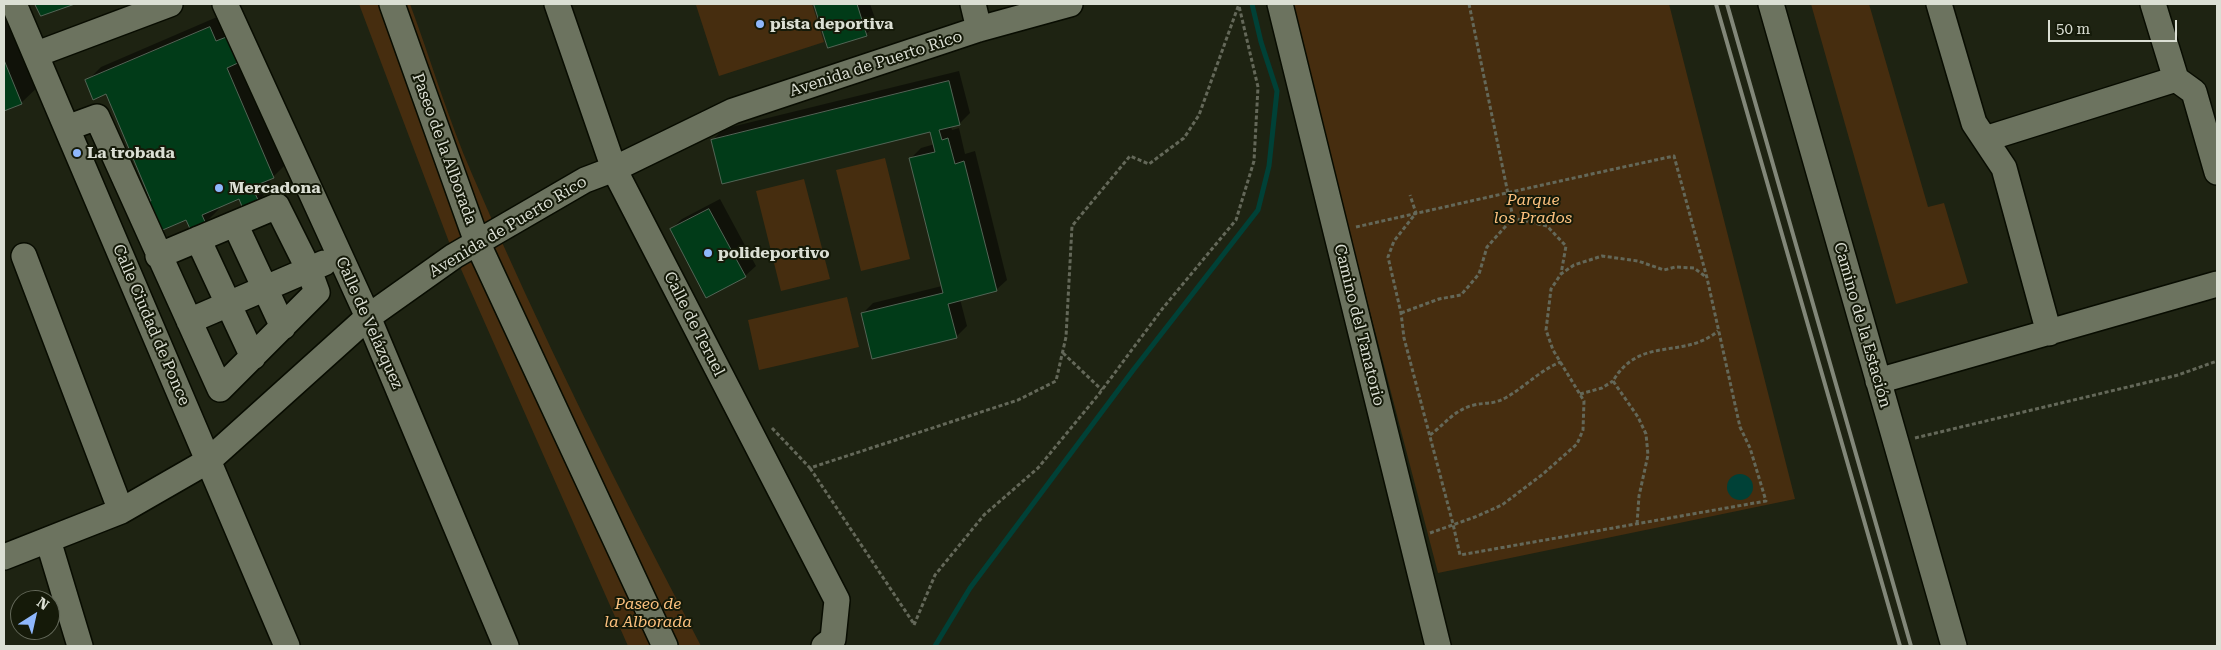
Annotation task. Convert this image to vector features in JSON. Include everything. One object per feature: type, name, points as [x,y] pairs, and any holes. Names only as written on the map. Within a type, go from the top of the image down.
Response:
[{"type":"street","name":"Calle Ciudad de Ponce","points":[[14,4],[37,54],[287,646]]},
{"type":"street","points":[[37,54],[170,4]]},
{"type":"street","name":"Calle de Velázquez","points":[[225,4],[368,316],[506,646]]},
{"type":"street","name":"Paseo de la Alborada","points":[[392,4],[477,242],[665,646]]},
{"type":"street","name":"Calle de Teruel","points":[[557,4],[614,170],[836,600],[829,642]]},
{"type":"street","points":[[973,4],[979,29]]},
{"type":"street","name":"Avenida de Puerto Rico","points":[[6,550],[48,540],[121,511],[208,461],[368,316],[454,256],[585,180],[614,170],[733,111],[979,29],[1070,4]]},
{"type":"street","name":"Camino del Tanatorio","points":[[1280,4],[1438,646]]},
{"type":"street","name":"Camino de la Estación","points":[[1771,4],[1954,646]]},
{"type":"street","points":[[1939,4],[1974,123],[2004,168],[2050,333]]},
{"type":"street","points":[[2153,4],[2176,79],[2194,92],[2217,172]]},
{"type":"street","points":[[1985,139],[2176,79]]},
{"type":"street","points":[[67,128],[97,118],[158,256],[220,389],[318,292],[278,206],[158,256]]},
{"type":"street","points":[[235,224],[283,327]]},
{"type":"street","points":[[198,239],[253,356]]},
{"type":"street","points":[[24,256],[121,511]]},
{"type":"street","points":[[158,342],[228,304],[340,256]]},
{"type":"street","points":[[1878,380],[2050,333],[2217,284]]},
{"type":"street","points":[[48,540],[80,646]]},
{"type":"path","points":[[1469,4],[1509,191],[1513,218]]},
{"type":"path","points":[[810,468],[1018,400],[1056,381],[1066,337],[1072,226],[1130,156],[1149,164],[1184,138],[1199,115],[1239,5]]},
{"type":"path","points":[[770,426],[810,468],[914,625],[935,575],[984,515],[1038,468],[1102,390],[1163,308],[1236,220],[1254,161],[1258,88],[1239,5]]},
{"type":"path","points":[[1336,232],[1416,213],[1509,191],[1674,156],[1707,278],[1740,427],[1750,448],[1766,502],[1460,555],[1404,338],[1401,313],[1388,257],[1394,241],[1416,213]]},
{"type":"path","points":[[1410,195],[1416,213]]},
{"type":"path","points":[[1513,218],[1547,226],[1566,246],[1561,274]]},
{"type":"path","points":[[1401,313],[1439,299],[1461,295],[1479,274],[1487,247],[1513,218]]},
{"type":"path","points":[[1453,524],[1476,517],[1502,505],[1577,444],[1583,430],[1585,417],[1584,401],[1553,350],[1546,330],[1551,289],[1561,274],[1574,265],[1602,256],[1638,262],[1664,270],[1675,267],[1694,268],[1707,278]]},
{"type":"path","points":[[1580,394],[1602,388],[1613,381],[1620,368],[1637,356],[1668,348],[1691,346],[1709,338],[1718,331]]},
{"type":"path","points":[[1062,352],[1102,390]]},
{"type":"path","points":[[1896,443],[2178,375],[2217,361]]},
{"type":"path","points":[[1430,435],[1460,410],[1474,404],[1494,404],[1549,367],[1561,362]]},
{"type":"path","points":[[1613,381],[1638,417],[1646,434],[1648,455],[1639,496],[1637,524]]},
{"type":"green space","name":"Paseo de la Alborada","points":[[359,4],[410,4],[455,132],[498,234],[582,413],[701,646],[628,646],[449,242]]},
{"type":"green space","name":"pista deportiva","points":[[812,4],[824,42],[719,76],[696,5]]},
{"type":"green space","name":"Parque los Prados","points":[[1290,4],[1669,4],[1795,499],[1438,573]]},
{"type":"green space","points":[[1811,4],[1869,4],[1928,207],[1944,203],[1968,283],[1896,304]]},
{"type":"green space","points":[[885,158],[910,259],[861,271],[836,170]]},
{"type":"green space","points":[[804,179],[830,279],[781,291],[756,191]]},
{"type":"green space","points":[[847,297],[859,347],[759,370],[748,320]]},
{"type":"water","points":[[1740,474],[1749,478],[1753,487],[1749,496],[1740,500],[1731,496],[1727,487],[1731,478]]},
{"type":"building","points":[[35,4],[75,4],[41,16]]},
{"type":"building","points":[[814,4],[857,4],[867,36],[828,48]]},
{"type":"building","points":[[210,27],[216,41],[229,36],[240,62],[227,68],[274,178],[252,187],[259,202],[243,209],[239,199],[202,215],[206,224],[191,231],[186,220],[158,232],[145,203],[151,201],[106,94],[93,100],[85,80]]},
{"type":"building","points":[[4,60],[22,104],[4,111]]},
{"type":"building","points":[[949,81],[960,125],[939,130],[942,140],[948,138],[955,164],[964,161],[997,291],[948,304],[957,338],[872,359],[861,313],[943,293],[909,158],[935,152],[930,132],[722,184],[711,140]]},
{"type":"building","name":"polideportivo","points":[[709,209],[746,277],[706,298],[670,229]]},
{"type":"waterway","points":[[935,646],[970,588],[1134,369],[1258,210],[1269,166],[1277,91],[1261,42],[1252,4]]},
{"type":"railway","points":[[1716,4],[1900,646]]},
{"type":"railway","points":[[1727,4],[1911,646]]},
{"type":"place","name":"pista deportiva","points":[[760,24]]},
{"type":"place","name":"La trobada","points":[[77,153]]},
{"type":"place","name":"Mercadona","points":[[219,188]]},
{"type":"place","name":"polideportivo","points":[[708,253]]}]
